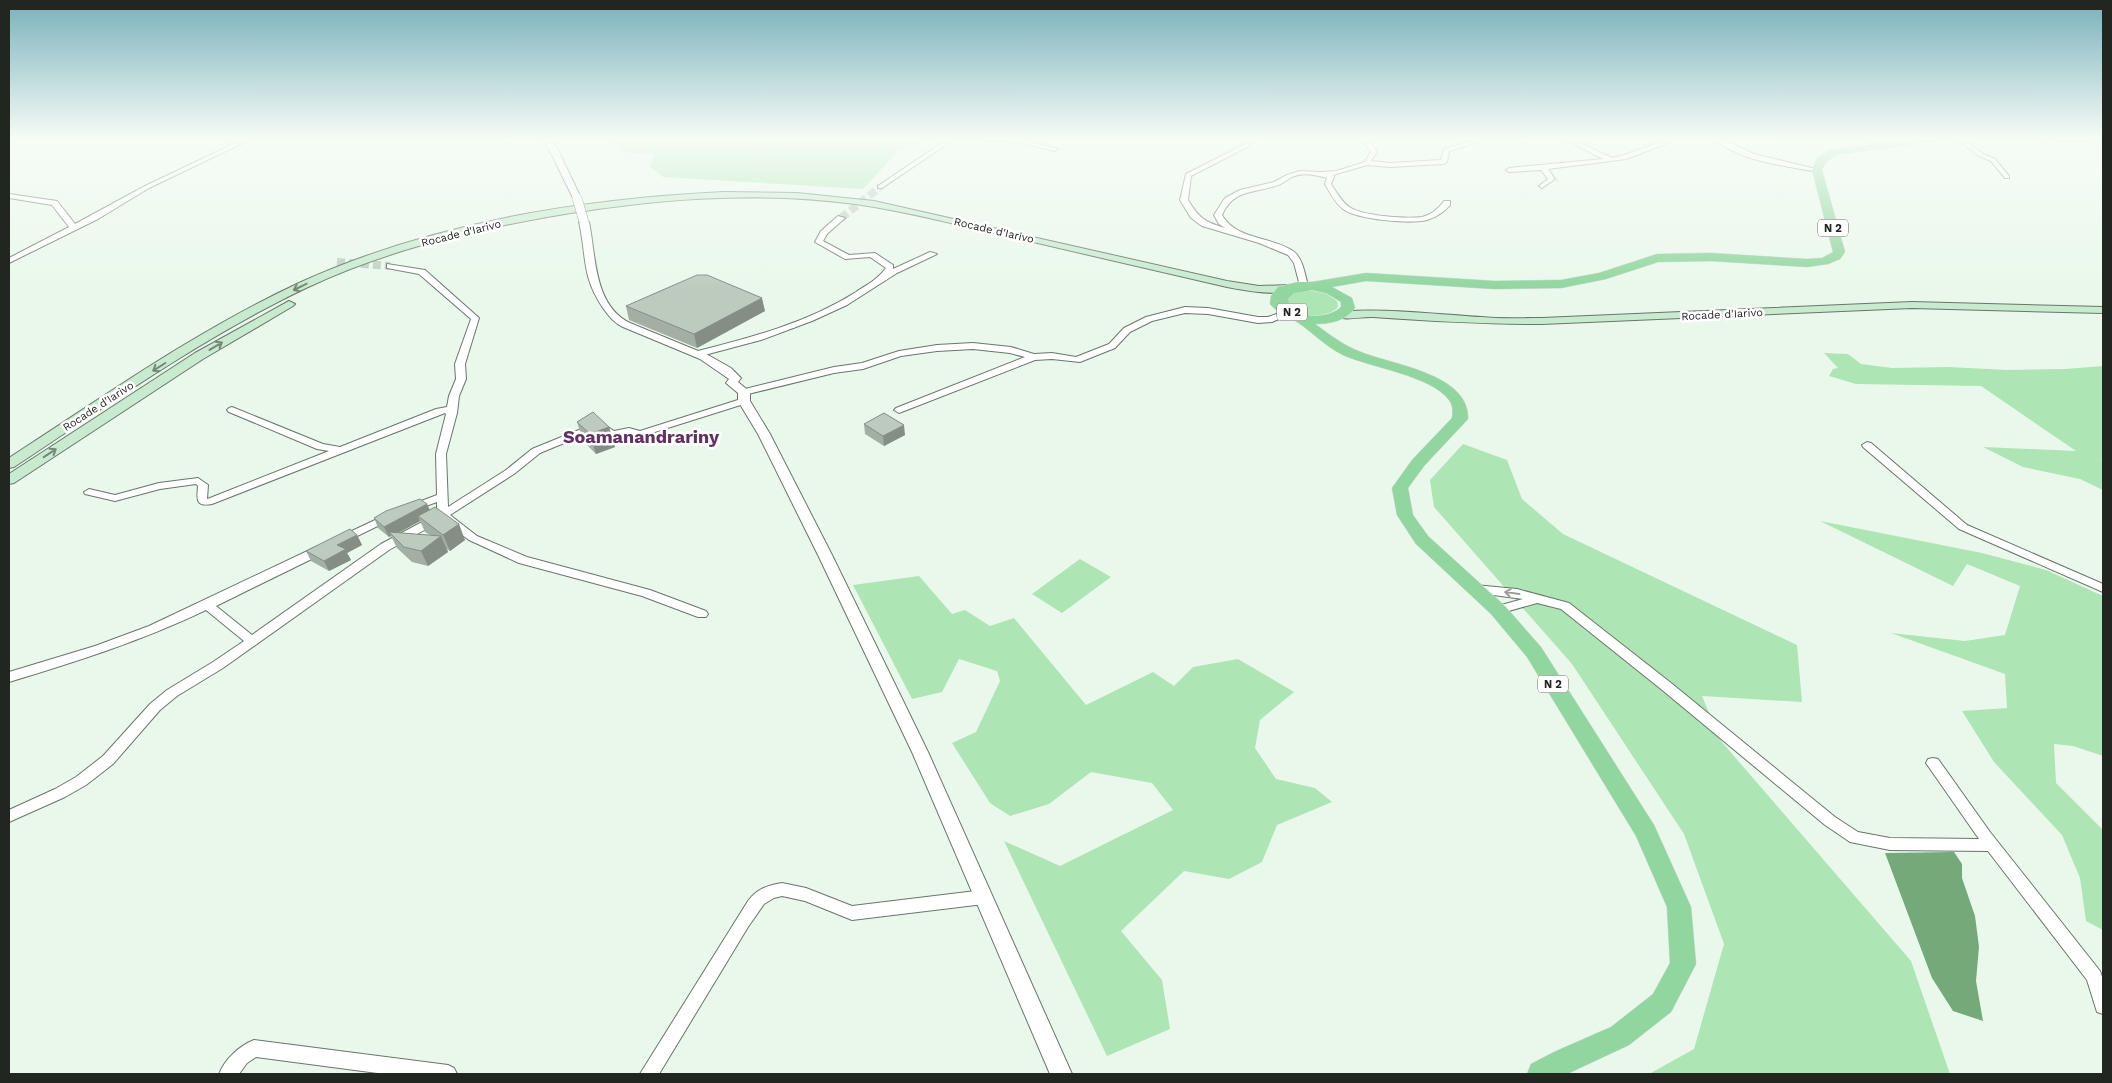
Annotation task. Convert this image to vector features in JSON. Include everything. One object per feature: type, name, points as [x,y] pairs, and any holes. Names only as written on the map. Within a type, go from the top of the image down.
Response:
[{"type":"main road","name":"N 2","points":[[1339,316],[1312,319],[1289,313],[1281,298],[1290,290],[1357,278],[1386,277],[1495,285],[1561,284],[1602,276],[1657,258],[1711,258],[1807,263],[1824,261],[1836,256],[1838,252],[1837,241],[1822,189]]},
{"type":"main road","name":"Rocade d'Iarivo","points":[[9,464],[215,332],[329,274],[374,257],[440,237],[525,218],[603,205],[649,200],[727,196],[789,196],[835,199],[930,216],[1227,284],[1259,289],[1289,288]]},
{"type":"main road","name":"Rocade d'Iarivo","points":[[9,480],[221,343],[286,305],[336,280],[394,259],[468,238],[602,212],[674,204],[736,202],[822,204],[862,209],[937,223],[1256,297],[1289,313]]},
{"type":"main road","points":[[1337,344],[1332,337],[1330,328],[1348,308],[1344,298],[1344,286],[1357,278]]},
{"type":"main road","name":"N 2","points":[[1344,298],[1309,286],[1289,288],[1277,296],[1276,300],[1289,313],[1337,344],[1360,357],[1430,380],[1450,393],[1460,406],[1460,419],[1418,462],[1400,488],[1405,515],[1422,540],[1498,610],[1534,652],[1646,832],[1679,907],[1683,964],[1662,1003],[1620,1036],[1564,1061],[1541,1074]]},
{"type":"main road","name":"Rocade d'Iarivo","points":[[1344,298],[1369,306],[1414,311],[1529,315],[1939,299],[2103,304]]},
{"type":"main road","name":"Rocade d'Iarivo","points":[[1339,316],[1366,313],[1483,322],[1912,305],[2103,310]]},
{"type":"street","points":[[9,261],[74,228],[144,189]]},
{"type":"street","points":[[572,189],[588,234],[588,262],[594,282],[619,321],[712,360],[729,371],[735,378],[732,383],[744,396],[764,434],[920,752],[1061,1074]]},
{"type":"street","points":[[1184,189],[1184,200],[1194,216],[1205,224],[1262,241],[1291,253],[1309,286]]},
{"type":"street","points":[[1240,235],[1222,222],[1218,215],[1220,208],[1233,196],[1251,189]]},
{"type":"street","points":[[1331,189],[1347,209],[1359,213],[1397,218],[1422,219],[1440,212],[1446,202]]},
{"type":"street","points":[[9,196],[54,203],[74,228]]},
{"type":"street","points":[[841,218],[824,233],[819,242],[848,257],[872,255],[890,268],[882,278]]},
{"type":"street","points":[[9,250],[31,249]]},
{"type":"street","points":[[697,354],[758,338],[809,319],[844,303],[882,278],[933,254]]},
{"type":"street","points":[[390,266],[422,272],[476,318],[460,364],[461,379],[454,396],[452,414],[441,454],[443,515]]},
{"type":"street","points":[[11,814],[60,794],[81,781],[108,760],[155,707],[172,693],[218,665],[385,547],[443,515],[510,472],[536,451],[590,428],[599,425],[613,435],[627,430],[633,430],[639,434],[744,396],[834,370],[863,366],[899,354],[937,348],[973,346],[1002,349],[1034,357],[1052,356],[1078,360],[1112,346],[1128,330],[1149,319],[1185,310],[1208,311],[1258,320],[1269,320],[1289,313]]},
{"type":"street","points":[[900,410],[1034,357]]},
{"type":"street","points":[[232,410],[321,447],[339,449]]},
{"type":"street","points":[[89,492],[115,498],[159,486],[198,481],[203,485],[202,500],[206,502],[212,501],[339,449],[439,411],[446,410],[452,414]]},
{"type":"street","points":[[1867,445],[1963,527],[2103,588]]},
{"type":"street","points":[[9,676],[103,649],[207,605],[386,518],[443,496]]},
{"type":"street","points":[[443,515],[473,538],[523,560],[646,593],[702,614]]},
{"type":"street","points":[[1476,589],[1517,593],[1537,600],[1565,606],[1666,686],[1830,821],[1855,838],[1890,844],[1993,845]]},
{"type":"street","points":[[1498,610],[1537,600]]},
{"type":"street","points":[[207,605],[252,641]]},
{"type":"street","points":[[1933,763],[1993,845],[2094,976],[2103,1006]]},
{"type":"street","points":[[649,1074],[742,922],[759,898],[766,893],[776,890],[815,896],[841,910],[852,913],[984,898]]},
{"type":"street","points":[[228,1074],[242,1057],[254,1048],[448,1074]]},
{"type":"shaded area","points":[[1306,290],[1325,293],[1337,301],[1338,307],[1329,313],[1316,316],[1297,312],[1291,308],[1285,298],[1290,293]]},
{"type":"shaded area","points":[[1824,353],[1848,354],[1861,364],[1892,368],[1948,367],[2008,370],[2103,366],[2103,460],[2101,460],[2103,463],[2103,490],[2080,479],[2023,467],[1983,447],[2076,451],[1981,386],[1856,384],[1829,376],[1833,369],[1838,368]]},
{"type":"shaded area","points":[[1463,444],[1507,460],[1522,499],[1563,534],[1797,645],[1802,702],[1702,696],[1721,741],[1911,961],[1950,1074],[1649,1074],[1694,1049],[1724,944],[1684,834],[1572,664],[1434,507],[1430,480]]},
{"type":"shaded area","points":[[1820,521],[1982,553],[2046,570],[2103,596],[2103,756],[2073,746],[2054,744],[2056,783],[2103,830],[2103,930],[2086,921],[2080,878],[2062,835],[1994,762],[1962,711],[2007,708],[2005,674],[1891,633],[1965,641],[2005,635],[2020,586],[1967,564],[1953,586]]},
{"type":"shaded area","points":[[1080,559],[1111,577],[1062,613],[1032,594]]},
{"type":"shaded area","points":[[919,576],[952,614],[965,610],[990,626],[1014,618],[1086,705],[1153,672],[1174,686],[1193,667],[1238,659],[1294,692],[1260,720],[1255,748],[1276,779],[1315,788],[1332,802],[1277,825],[1262,862],[1229,879],[1184,871],[1121,931],[1162,980],[1170,1029],[1107,1056],[1004,841],[1060,866],[1173,810],[1152,783],[1091,772],[1049,804],[1010,816],[990,803],[952,743],[976,732],[1000,681],[997,671],[959,659],[942,692],[912,699],[853,585]]},
{"type":"shaded area","points":[[1954,852],[1962,864],[1962,878],[1975,916],[1979,947],[1976,981],[1983,1021],[1953,1011],[1932,978],[1885,853]]},
{"type":"building","points":[[697,275],[707,275],[762,298],[694,334],[626,306]]},
{"type":"building","points":[[593,412],[609,427],[590,434],[577,422]]},
{"type":"building","points":[[884,413],[904,425],[883,436],[864,424]]},
{"type":"building","points":[[420,499],[427,504],[384,527],[374,518],[386,511]]},
{"type":"building","points":[[435,507],[459,524],[443,535],[418,516]]},
{"type":"building","points":[[350,529],[357,535],[337,545],[346,549],[324,561],[306,551]]},
{"type":"building","points":[[389,532],[441,536],[421,551],[404,547]]},
{"type":"tunnel","points":[[841,218],[878,189]]},
{"type":"tunnel","points":[[337,262],[390,266]]},
{"type":"district","name":"Soamanandrariny","points":[[641,437]]}]
